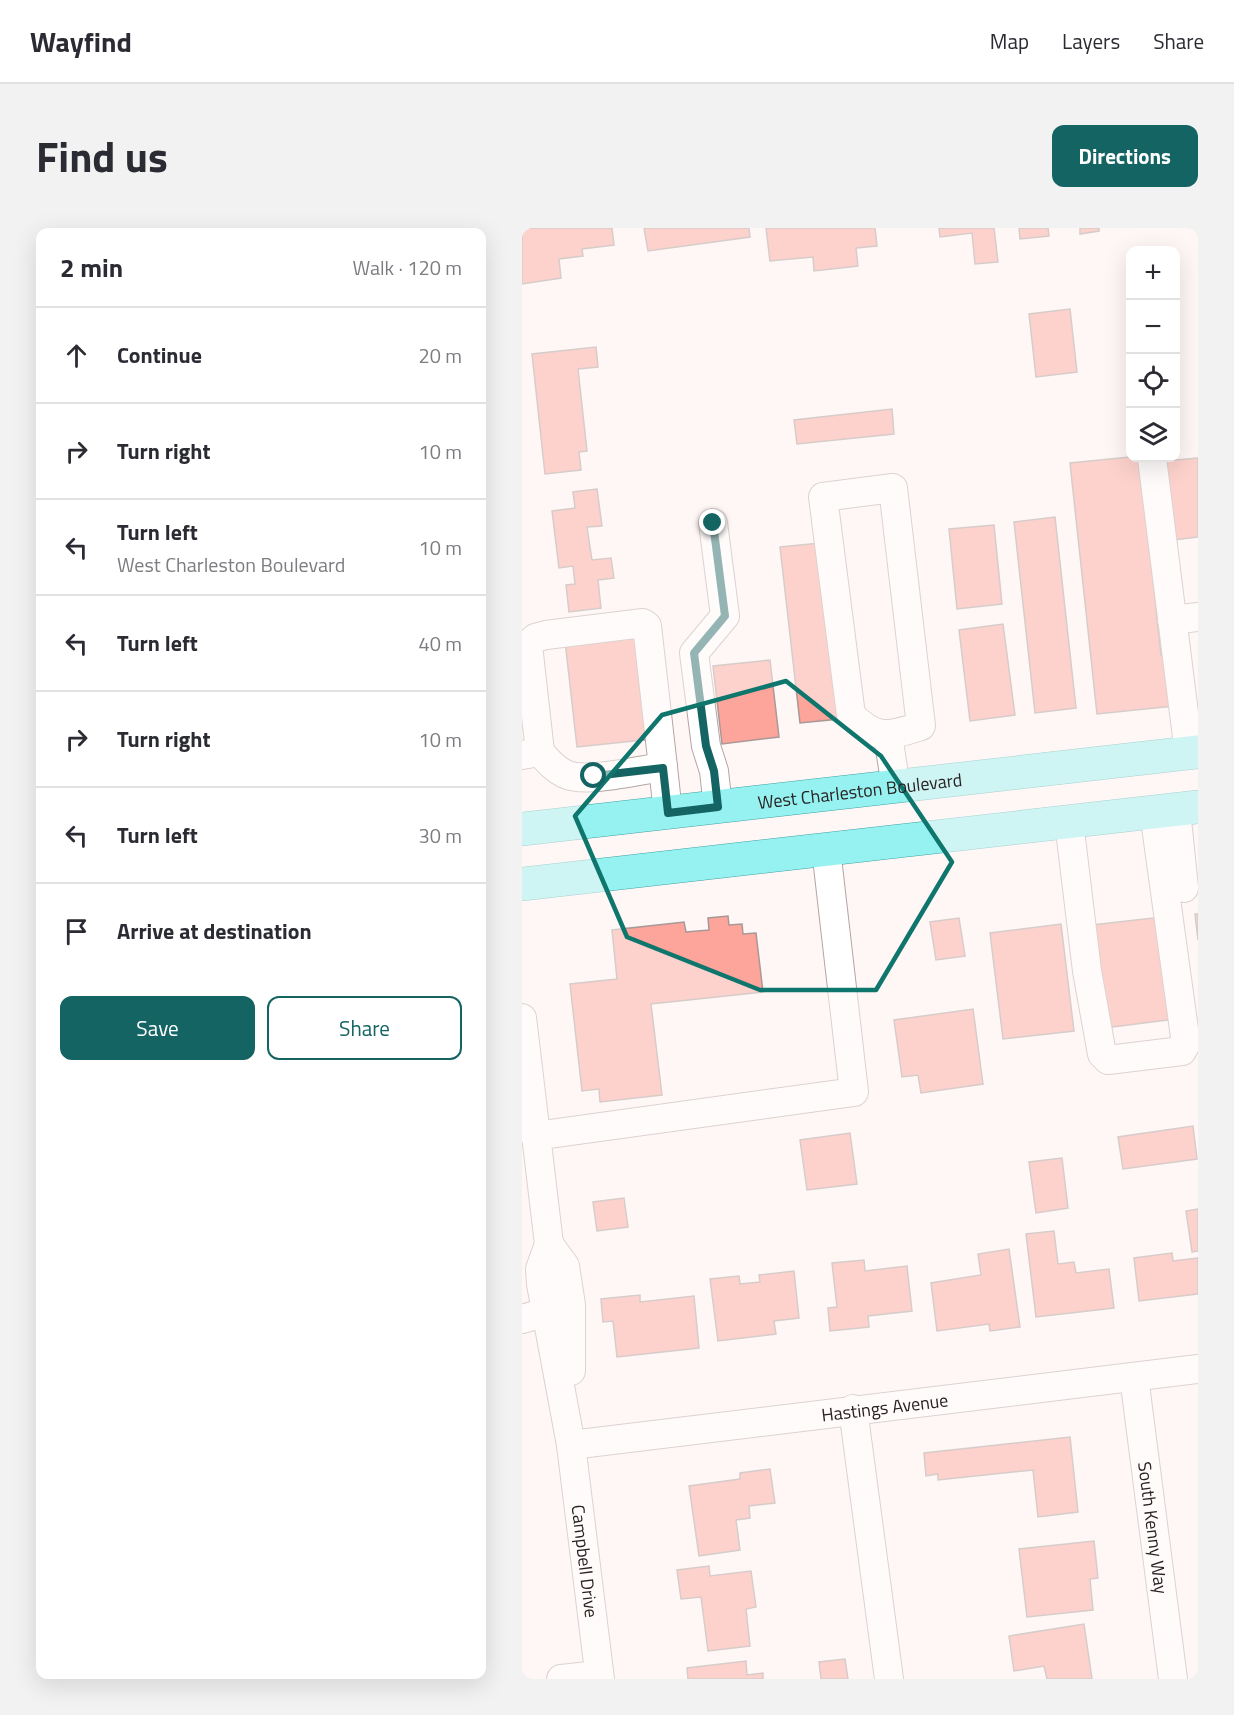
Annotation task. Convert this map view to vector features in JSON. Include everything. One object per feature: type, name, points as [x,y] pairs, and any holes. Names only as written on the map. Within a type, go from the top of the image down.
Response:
[{"type":"main road","name":"West Charleston Boulevard","points":[[522,829],[1194,753]]},
{"type":"main road","points":[[522,884],[1176,810]]},
{"type":"street","points":[[1153,462],[1185,619],[1194,753]]},
{"type":"street","points":[[893,488],[921,726],[888,736],[866,730],[851,716],[823,497],[893,488]]},
{"type":"street","points":[[713,523],[725,616],[694,653],[706,746],[714,771],[718,807]]},
{"type":"street","points":[[663,768],[594,776],[567,776],[531,754],[525,645],[546,634],[643,623],[647,626],[663,768],[668,813]]},
{"type":"street","points":[[888,736],[896,787]]},
{"type":"street","points":[[1069,822],[1087,971],[1102,1054],[1108,1060],[1182,1051],[1186,1044],[1176,810]]},
{"type":"street","points":[[1176,810],[1198,1007]]},
{"type":"street","points":[[535,1136],[854,1092],[826,849]]},
{"type":"street","name":"Campbell Drive","points":[[522,1018],[527,1103],[535,1136],[531,1171],[549,1244],[566,1266],[540,1311]]},
{"type":"street","name":"Campbell Drive","points":[[549,1244],[540,1269],[540,1311],[571,1445],[600,1677]]},
{"type":"street","name":"Hastings Avenue","points":[[571,1445],[853,1409],[1198,1369]]},
{"type":"street","name":"South Kenny Way","points":[[1134,1377],[1173,1679]]},
{"type":"street","points":[[853,1409],[889,1679]]},
{"type":"street","points":[[561,1679],[600,1677]]},
{"type":"highlighted area","points":[[786,681],[881,756],[952,862],[876,990],[760,990],[627,937],[575,816],[662,715]]},
{"type":"building","points":[[522,228],[612,228],[614,245],[582,249],[583,256],[559,259],[561,278],[522,284]]},
{"type":"building","points":[[644,228],[749,228],[750,237],[648,251]]},
{"type":"building","points":[[766,228],[875,228],[877,246],[856,248],[858,266],[814,271],[813,257],[770,261]]},
{"type":"building","points":[[939,228],[994,228],[998,262],[975,264],[972,233],[940,237]]},
{"type":"building","points":[[1019,228],[1048,228],[1049,236],[1020,239]]},
{"type":"building","points":[[1080,228],[1099,228],[1099,231],[1080,234]]},
{"type":"building","points":[[1070,309],[1077,372],[1036,377],[1029,314]]},
{"type":"building","points":[[596,347],[598,367],[578,369],[587,451],[579,452],[581,470],[545,474],[532,354]]},
{"type":"building","points":[[892,409],[894,434],[797,444],[794,420]]},
{"type":"building","points":[[1126,457],[1126,462],[1140,462],[1161,655],[1169,655],[1174,706],[1097,714],[1070,463]]},
{"type":"building","points":[[1198,458],[1198,537],[1174,540],[1165,462],[1180,462],[1180,460]]},
{"type":"building","points":[[597,489],[602,526],[587,527],[592,560],[611,558],[614,578],[598,580],[601,608],[569,612],[566,585],[575,584],[573,566],[559,568],[552,511],[575,508],[573,492]]},
{"type":"building","points":[[1055,517],[1076,708],[1035,713],[1014,522]]},
{"type":"building","points":[[994,525],[1002,604],[957,609],[949,529]]},
{"type":"building","points":[[820,543],[840,719],[800,723],[780,547]]},
{"type":"building","points":[[1003,624],[1015,715],[970,721],[959,630]]},
{"type":"building","points":[[641,633],[653,739],[577,747],[565,641]]},
{"type":"building","points":[[770,660],[779,737],[722,744],[713,666]]},
{"type":"building","points":[[1195,914],[1198,914],[1198,940]]},
{"type":"building","points":[[728,916],[729,925],[742,924],[743,934],[756,933],[763,992],[651,1004],[662,1095],[600,1102],[599,1089],[582,1091],[570,984],[617,979],[612,930],[684,922],[686,932],[709,930],[708,918]]},
{"type":"building","points":[[1162,917],[1175,1019],[1105,1028],[1092,925]]},
{"type":"building","points":[[959,918],[965,956],[936,960],[930,922]]},
{"type":"building","points":[[1061,924],[1074,1031],[1003,1039],[990,933]]},
{"type":"building","points":[[973,1009],[983,1084],[921,1093],[918,1075],[902,1077],[894,1020]]},
{"type":"building","points":[[1193,1126],[1197,1159],[1123,1169],[1118,1137]]},
{"type":"building","points":[[850,1133],[857,1184],[807,1190],[800,1140]]},
{"type":"building","points":[[1062,1158],[1068,1208],[1036,1213],[1029,1162]]},
{"type":"building","points":[[624,1198],[628,1227],[597,1231],[593,1202]]},
{"type":"building","points":[[1198,1209],[1198,1251],[1192,1252],[1186,1211]]},
{"type":"building","points":[[1054,1231],[1058,1264],[1074,1262],[1076,1273],[1109,1269],[1114,1308],[1036,1317],[1026,1234]]},
{"type":"building","points":[[1009,1249],[1020,1327],[990,1331],[989,1324],[937,1331],[931,1283],[981,1275],[978,1254]]},
{"type":"building","points":[[1172,1253],[1173,1261],[1198,1258],[1198,1294],[1139,1301],[1134,1258]]},
{"type":"building","points":[[864,1260],[865,1271],[907,1266],[912,1311],[868,1316],[869,1327],[830,1331],[828,1308],[837,1307],[832,1263]]},
{"type":"building","points":[[794,1271],[799,1318],[774,1321],[776,1334],[718,1341],[710,1279],[739,1276],[740,1284],[760,1282],[759,1275]]},
{"type":"building","points":[[640,1295],[640,1302],[694,1296],[699,1348],[617,1357],[613,1321],[603,1322],[601,1299]]},
{"type":"building","points":[[1070,1437],[1078,1512],[1038,1517],[1033,1470],[938,1480],[938,1474],[926,1476],[924,1453]]},
{"type":"building","points":[[770,1469],[775,1503],[749,1506],[750,1518],[736,1520],[740,1550],[699,1556],[689,1486],[740,1479],[740,1473]]},
{"type":"building","points":[[1094,1541],[1098,1578],[1090,1579],[1093,1610],[1027,1617],[1019,1549]]},
{"type":"building","points":[[709,1566],[710,1576],[751,1571],[756,1607],[746,1609],[750,1646],[708,1651],[701,1597],[681,1599],[677,1570]]},
{"type":"building","points":[[1084,1624],[1092,1679],[1047,1679],[1044,1666],[1014,1671],[1009,1636]]},
{"type":"building","points":[[845,1659],[848,1679],[821,1679],[819,1662]]},
{"type":"building","points":[[746,1661],[747,1675],[763,1673],[763,1679],[688,1679],[687,1668]]},
{"type":"route","points":[[594,776],[663,768],[668,813],[718,807],[714,771],[706,746],[694,653],[725,616],[713,523]]}]
